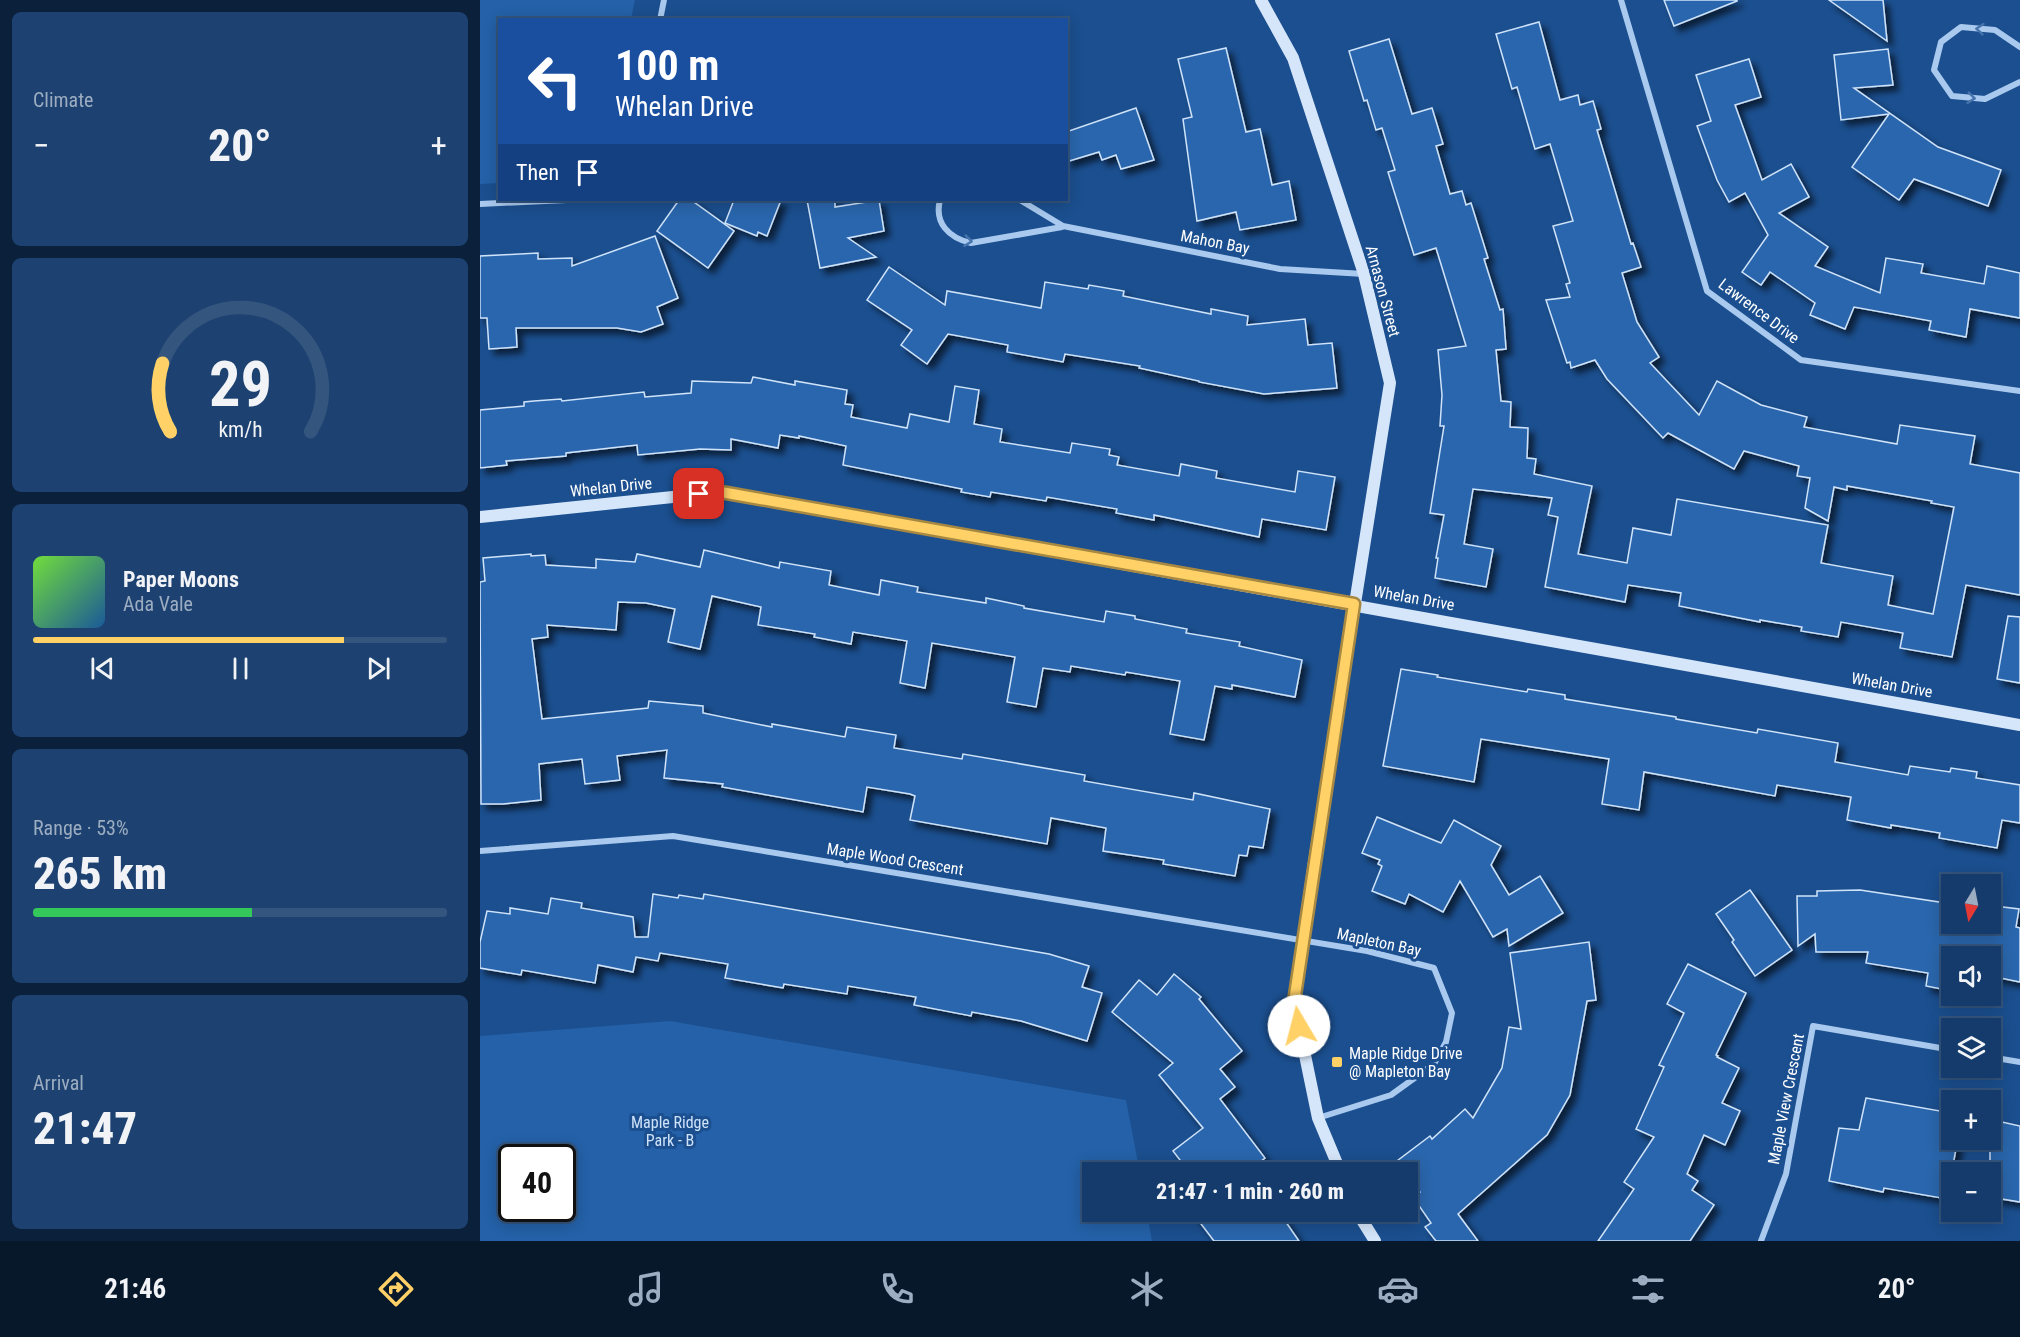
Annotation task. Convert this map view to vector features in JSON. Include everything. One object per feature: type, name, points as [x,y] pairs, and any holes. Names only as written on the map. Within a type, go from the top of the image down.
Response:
[{"type":"street","points":[[660,18],[664,0]]},
{"type":"street","name":"Arnason Street","points":[[1261,0],[1293,58],[1364,274],[1389,383],[1294,1002],[1318,1118],[1336,1162]]},
{"type":"street","name":"Lawrence Drive","points":[[1621,0],[1707,291],[1801,360],[2020,391]]},
{"type":"street","points":[[2020,47],[1995,30],[1961,27],[1941,42],[1934,70],[1952,96],[1985,99],[2020,82]]},
{"type":"street","points":[[480,204],[545,201]]},
{"type":"street","name":"Mahon Bay","points":[[939,201],[938,214],[942,225],[949,234],[971,243],[1063,226]]},
{"type":"street","name":"Mahon Bay","points":[[1022,201],[1063,226],[1280,268],[1364,274]]},
{"type":"street","name":"Whelan Drive","points":[[480,517],[721,492],[2020,725]]},
{"type":"street","name":"Maple Wood Crescent","points":[[480,851],[673,836],[1303,941]]},
{"type":"street","name":"Mapleton Bay","points":[[1303,941],[1367,951],[1434,968],[1452,1013],[1446,1042],[1434,1064],[1391,1095],[1318,1118]]},
{"type":"street","name":"Maple View Crescent","points":[[1761,1241],[1786,1174],[1813,1026],[1941,1048]]},
{"type":"street","points":[[2001,1059],[2020,1062]]},
{"type":"street","points":[[1363,1222],[1375,1241]]},
{"type":"green space","points":[[480,0],[635,0],[631,18],[498,18],[498,183],[480,184]]},
{"type":"green space","name":"Maple Ridge Park - B","points":[[670,1021],[1126,1100],[1138,1162],[1082,1162],[1082,1222],[1149,1222],[1152,1241],[480,1241],[480,1036]]},
{"type":"building","points":[[1664,0],[1737,0],[1737,1],[1674,26]]},
{"type":"building","points":[[1829,0],[1883,0],[1887,41]]},
{"type":"building","points":[[1539,22],[1560,100],[1578,95],[1580,105],[1593,101],[1601,129],[1597,130],[1631,244],[1633,243],[1641,267],[1622,273],[1637,322],[1659,357],[1650,363],[1699,415],[1717,381],[1761,405],[1807,417],[1804,427],[1897,444],[1900,425],[1975,436],[1970,464],[2020,473],[2020,595],[1966,585],[1952,657],[1900,648],[1903,633],[1841,622],[1838,637],[1801,631],[1802,627],[1760,620],[1760,622],[1679,606],[1681,593],[1628,585],[1625,602],[1545,587],[1558,517],[1548,515],[1552,498],[1473,489],[1464,544],[1493,549],[1486,587],[1435,578],[1438,558],[1436,558],[1444,515],[1430,513],[1444,426],[1440,426],[1442,395],[1438,350],[1466,346],[1436,248],[1414,255],[1388,172],[1395,170],[1382,128],[1376,130],[1367,100],[1364,101],[1349,51],[1389,39],[1412,114],[1432,108],[1443,144],[1436,146],[1450,194],[1462,191],[1466,205],[1471,203],[1488,258],[1484,259],[1500,310],[1503,309],[1506,349],[1496,350],[1501,401],[1511,402],[1510,427],[1528,428],[1527,458],[1536,459],[1534,474],[1592,486],[1578,554],[1627,563],[1633,528],[1671,535],[1677,499],[1828,525],[1821,563],[1893,576],[1888,605],[1933,614],[1954,507],[1847,486],[1847,490],[1834,487],[1828,521],[1805,508],[1810,478],[1797,476],[1799,466],[1744,451],[1734,469],[1668,433],[1663,438],[1607,379],[1595,360],[1571,368],[1570,362],[1567,363],[1546,300],[1570,297],[1566,284],[1570,283],[1553,226],[1573,221],[1550,144],[1535,149],[1517,87],[1512,89],[1496,34]]},
{"type":"building","points":[[1226,48],[1246,132],[1260,129],[1272,185],[1289,181],[1296,220],[1240,230],[1236,212],[1197,221],[1183,119],[1192,117],[1178,59]]},
{"type":"building","points":[[1888,49],[1893,85],[1854,88],[1938,147],[2001,170],[1988,206],[1914,179],[1899,200],[1852,167],[1889,114],[1841,120],[1834,55]]},
{"type":"building","points":[[1749,59],[1761,97],[1735,105],[1762,180],[1791,164],[1809,197],[1779,213],[1828,247],[1815,266],[1880,293],[1886,258],[1923,264],[1921,273],[1984,284],[1987,266],[2020,273],[2020,318],[1970,309],[1966,337],[1929,330],[1931,321],[1854,307],[1845,329],[1810,315],[1815,303],[1770,272],[1761,285],[1742,272],[1768,235],[1745,193],[1729,202],[1717,180],[1697,126],[1711,121],[1696,75]]},
{"type":"building","points":[[1136,108],[1154,160],[1121,169],[1116,155],[1102,160],[1099,152],[1068,161],[1068,131]]},
{"type":"building","points":[[678,201],[692,201],[734,231],[708,268],[657,231]]},
{"type":"building","points":[[734,201],[781,201],[767,236],[758,232],[757,236],[725,223]]},
{"type":"building","points":[[807,201],[835,201],[835,207],[879,201],[884,231],[848,238],[876,257],[820,268]]},
{"type":"building","points":[[655,236],[678,298],[657,307],[663,324],[641,332],[617,328],[516,328],[517,347],[489,349],[487,318],[480,318],[480,256],[538,253],[538,259],[572,258],[572,266]]},
{"type":"building","points":[[889,267],[945,305],[947,291],[1041,308],[1045,282],[1088,289],[1089,285],[1124,291],[1123,296],[1211,314],[1211,309],[1248,316],[1247,325],[1305,319],[1308,345],[1332,343],[1337,388],[1264,394],[1199,382],[1139,368],[1140,366],[1065,354],[1063,362],[1007,352],[1008,345],[948,334],[927,364],[901,345],[912,330],[867,300]]},
{"type":"building","points":[[753,377],[795,385],[795,381],[847,390],[845,404],[853,405],[851,417],[907,428],[910,414],[949,422],[955,386],[979,390],[974,424],[1002,429],[1000,442],[1070,453],[1072,443],[1110,449],[1109,455],[1119,457],[1117,465],[1179,476],[1181,464],[1217,471],[1216,478],[1295,492],[1298,471],[1335,477],[1326,530],[1262,519],[1259,537],[1154,515],[1154,520],[1116,513],[1117,509],[1047,497],[1046,501],[991,492],[990,497],[961,492],[962,489],[843,465],[846,446],[799,436],[799,438],[780,435],[778,448],[731,439],[731,450],[700,449],[638,455],[637,445],[566,453],[566,456],[506,461],[507,465],[480,468],[480,410],[524,406],[524,402],[561,399],[562,401],[644,392],[645,397],[691,393],[692,381],[751,383]]},
{"type":"building","points":[[704,550],[779,568],[780,562],[831,571],[829,585],[879,595],[881,580],[918,587],[917,592],[986,603],[986,598],[1024,606],[1024,608],[1104,622],[1106,611],[1135,616],[1135,619],[1187,629],[1186,633],[1240,642],[1239,646],[1302,660],[1295,697],[1232,685],[1232,689],[1215,686],[1204,740],[1170,734],[1180,681],[1071,666],[1070,672],[1043,668],[1036,707],[1007,702],[1015,657],[932,643],[925,688],[900,683],[907,641],[853,632],[851,644],[814,637],[815,634],[758,625],[761,607],[712,596],[700,649],[668,642],[675,609],[646,603],[618,602],[616,630],[547,625],[548,637],[532,639],[542,719],[648,708],[649,701],[703,706],[703,713],[772,727],[772,724],[845,737],[847,727],[896,735],[894,748],[962,759],[963,754],[1085,775],[1084,781],[1193,800],[1194,793],[1270,809],[1263,848],[1249,846],[1247,856],[1239,855],[1235,876],[1163,864],[1164,860],[1103,851],[1106,828],[1051,818],[1047,844],[910,820],[915,796],[910,794],[867,787],[863,812],[722,787],[723,784],[664,778],[667,750],[617,756],[620,780],[585,784],[582,759],[539,764],[541,800],[481,804],[480,582],[485,581],[483,558],[545,555],[546,565],[596,568],[596,559],[635,562],[637,554],[700,567]]},
{"type":"building","points":[[2008,616],[2020,617],[2020,683],[1997,679]]},
{"type":"building","points":[[1401,669],[1527,692],[1528,689],[1565,695],[1565,699],[1757,733],[1758,729],[1838,743],[1835,762],[1908,775],[1910,766],[1950,772],[1951,768],[1977,772],[1976,778],[2020,785],[2020,823],[2002,820],[1997,848],[1939,838],[1940,833],[1891,825],[1891,828],[1847,820],[1851,797],[1777,785],[1775,796],[1644,772],[1639,810],[1602,804],[1609,759],[1481,739],[1474,782],[1383,766]]},
{"type":"building","points":[[1377,817],[1441,843],[1454,820],[1501,846],[1491,865],[1509,895],[1540,876],[1563,913],[1509,946],[1507,929],[1493,937],[1460,881],[1443,912],[1409,894],[1405,904],[1372,891],[1382,866],[1378,864],[1380,860],[1362,853]]},
{"type":"building","points":[[1750,890],[1792,950],[1755,976],[1716,914]]},
{"type":"building","points":[[1860,890],[1941,902],[1941,934],[2001,934],[2001,907],[2019,909],[2016,927],[2020,928],[2020,982],[2001,978],[2001,946],[1941,946],[1941,989],[1926,986],[1928,973],[1866,963],[1868,952],[1816,952],[1815,934],[1798,946],[1797,896],[1817,896],[1817,891]]},
{"type":"building","points":[[653,894],[703,899],[704,894],[1049,954],[1089,966],[1082,987],[1102,993],[1087,1041],[1021,1021],[972,1012],[971,1016],[914,1005],[916,997],[848,986],[847,994],[784,984],[783,988],[725,978],[728,964],[660,953],[658,961],[636,957],[633,972],[598,965],[595,983],[522,970],[521,975],[480,968],[480,942],[487,911],[510,914],[510,908],[548,914],[551,898],[582,903],[581,908],[633,917],[635,937],[648,937]]},
{"type":"building","points":[[1589,942],[1596,1000],[1587,1001],[1570,1095],[1547,1135],[1458,1214],[1478,1241],[1436,1241],[1425,1227],[1431,1223],[1418,1204],[1420,1192],[1418,1189],[1418,1162],[1397,1161],[1430,1136],[1432,1139],[1465,1109],[1473,1118],[1502,1068],[1509,1027],[1521,1029],[1510,953]]},
{"type":"building","points":[[1688,964],[1746,993],[1716,1055],[1739,1068],[1722,1103],[1740,1111],[1725,1145],[1704,1135],[1687,1174],[1698,1181],[1692,1190],[1714,1205],[1690,1241],[1598,1241],[1634,1189],[1624,1182],[1654,1137],[1636,1129],[1664,1067],[1659,1065],[1684,1013],[1667,1004]]},
{"type":"building","points":[[1174,974],[1201,997],[1199,999],[1242,1051],[1220,1069],[1235,1087],[1220,1099],[1265,1158],[1260,1162],[1182,1162],[1173,1151],[1203,1128],[1159,1075],[1173,1063],[1112,1012],[1139,980],[1157,995]]},
{"type":"building","points":[[1866,1098],[1941,1111],[1941,1150],[1956,1150],[1954,1162],[1941,1162],[1941,1198],[1884,1188],[1883,1192],[1829,1181],[1839,1128],[1859,1130]]},
{"type":"building","points":[[2001,1122],[2020,1126],[2020,1202],[2001,1199],[2001,1162],[1990,1162],[1990,1150],[2001,1150]]},
{"type":"building","points":[[1200,1222],[1286,1222],[1299,1241],[1214,1241]]},
{"type":"place","name":"Maple Ridge Drive @ Mapleton Bay","points":[[1337,1062]]},
{"type":"route","points":[[699,494],[721,492],[1354,604],[1294,1002],[1299,1026]]}]
